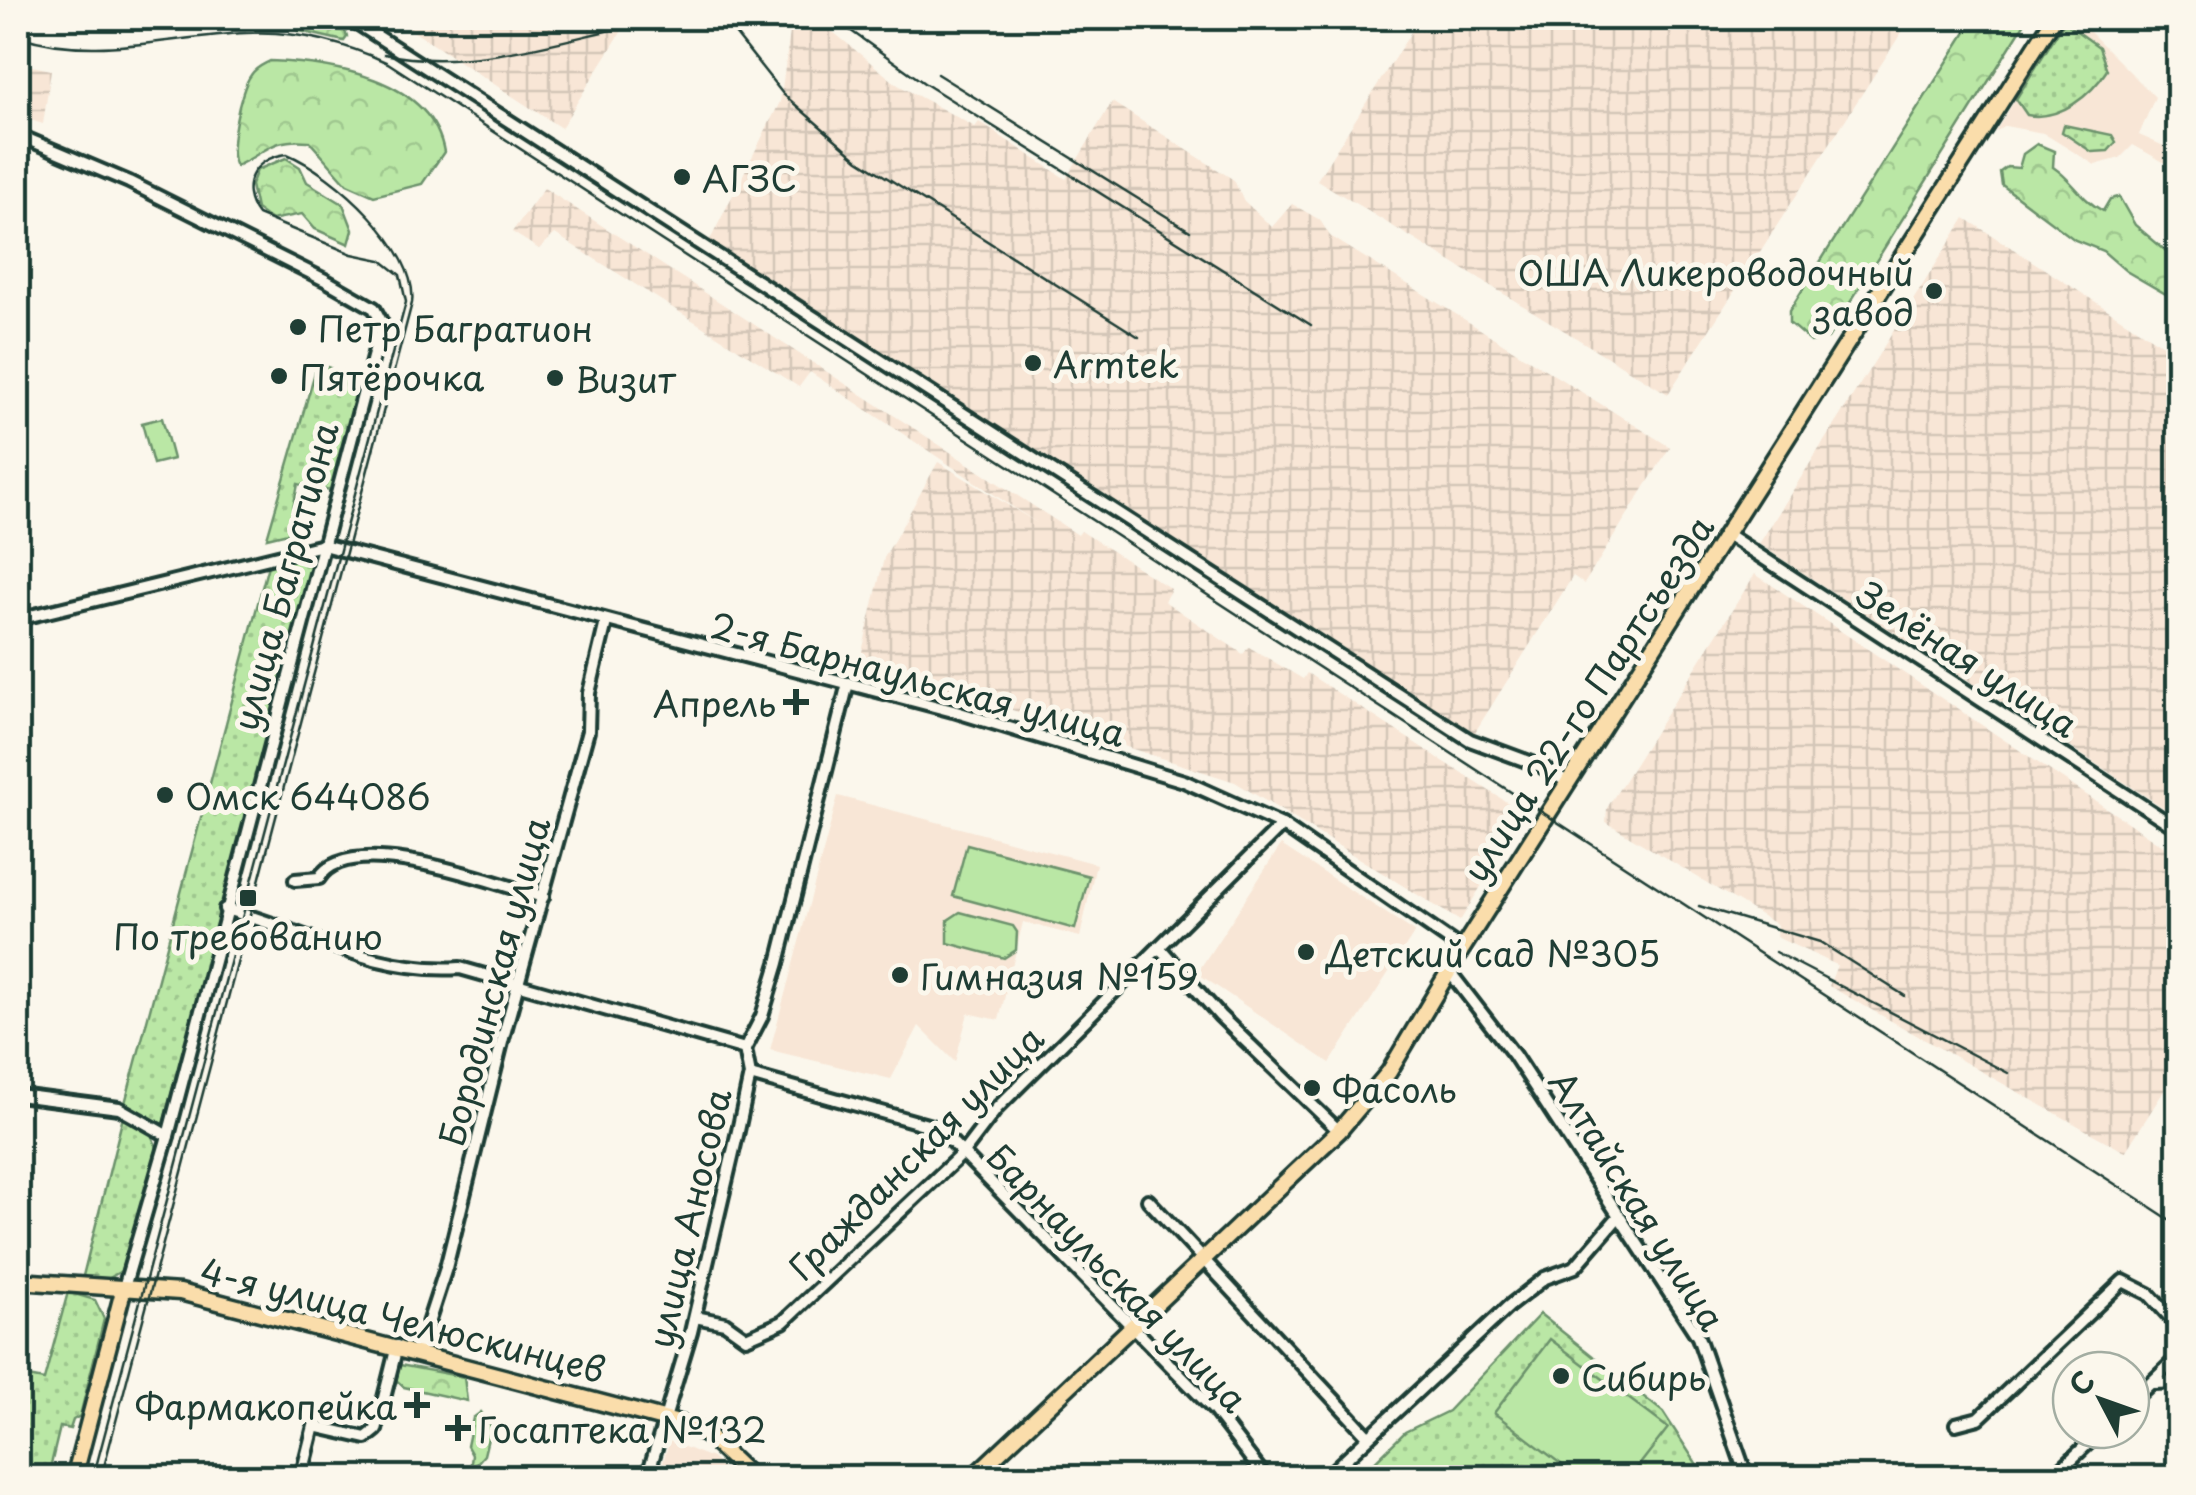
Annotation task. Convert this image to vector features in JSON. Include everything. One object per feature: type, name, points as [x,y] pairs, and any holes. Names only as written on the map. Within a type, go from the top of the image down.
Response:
[{"type":"main road","name":"улица 22-го Партсъезда","points":[[972,1478],[1339,1131],[1389,1072],[1462,949],[2054,18]]},
{"type":"main road","name":"4-я улица Челюскинцев","points":[[18,1281],[180,1292],[397,1346],[665,1418],[708,1436],[752,1478]]},
{"type":"main road","name":"улица Багратиона","points":[[74,1478],[123,1290]]},
{"type":"street","points":[[349,18],[1454,730],[1484,746],[1543,766],[1569,783]]},
{"type":"street","name":"улица Багратиона","points":[[18,135],[187,210],[368,303],[380,314],[372,372],[225,909],[168,1136],[123,1290]]},
{"type":"street","name":"Зелёная улица","points":[[1728,535],[2178,829]]},
{"type":"street","points":[[18,618],[323,545]]},
{"type":"street","name":"2-я Барнаульская улица","points":[[323,545],[848,683],[1184,781],[1282,825],[1462,949]]},
{"type":"street","name":"Бородинская улица","points":[[418,1352],[446,1268],[588,731],[589,693],[606,622]]},
{"type":"street","name":"улица Аносова","points":[[648,1478],[695,1317],[750,1075],[745,1049],[762,1016],[778,963],[848,683]]},
{"type":"street","name":"Гражданская улица","points":[[695,1317],[725,1323],[746,1338],[784,1322],[962,1154],[997,1108],[1282,825]]},
{"type":"street","points":[[296,880],[319,878],[336,862],[385,856],[544,898]]},
{"type":"street","points":[[225,909],[282,924],[310,942],[368,959],[420,969],[460,968],[745,1049]]},
{"type":"street","points":[[1159,947],[1220,1016],[1339,1131]]},
{"type":"street","name":"Алтайская улица","points":[[1449,970],[1514,1055],[1698,1336],[1747,1478]]},
{"type":"street","name":"Барнаульская улица","points":[[750,1075],[938,1128],[1214,1410],[1266,1478]]},
{"type":"street","points":[[18,1095],[119,1108],[168,1136]]},
{"type":"street","points":[[1148,1200],[1368,1436]]},
{"type":"street","points":[[1325,1478],[1509,1306],[1545,1278],[1574,1267],[1619,1216]]},
{"type":"street","points":[[1956,1424],[1979,1418],[2122,1282],[2149,1294],[2178,1326]]},
{"type":"street","points":[[301,1478],[314,1426],[366,1438],[376,1430],[397,1346]]},
{"type":"street","points":[[2153,1383],[2178,1356]]},
{"type":"street","points":[[2153,1383],[2178,1382]]},
{"type":"street","points":[[2174,1478],[2178,1443]]},
{"type":"street","points":[[2052,1478],[2081,1450]]},
{"type":"shaded area","points":[[393,18],[630,18],[561,128]]},
{"type":"shaded area","points":[[792,18],[816,18],[898,85],[975,127],[979,122],[1066,179],[1112,102],[1234,180],[1243,200],[1272,227],[1292,204],[1320,220],[1330,236],[1670,447],[1584,584],[1573,576],[1470,740],[705,250],[780,102]]},
{"type":"shaded area","points":[[1420,18],[1715,18],[1723,22],[1726,18],[1911,18],[1668,394],[1317,180]]},
{"type":"shaded area","points":[[2067,18],[2076,18],[2155,97],[2139,135],[2175,151],[2167,164],[2133,145],[2120,158],[2095,165],[2043,133],[2005,126],[1995,132]]},
{"type":"shaded area","points":[[18,63],[51,70],[43,124],[18,116]]},
{"type":"shaded area","points":[[544,188],[1078,535],[1081,531],[1171,589],[1164,601],[1243,654],[1249,647],[1303,679],[1307,673],[1525,814],[1460,921],[1235,782],[975,698],[858,669],[884,558],[938,462],[1037,523],[810,372],[799,387],[555,234],[539,249],[512,232]]},
{"type":"shaded area","points":[[1965,218],[2178,355],[2178,817],[1759,544]]},
{"type":"shaded area","points":[[1755,574],[2178,856],[2178,1069],[2125,1152],[1829,986],[1837,965],[1776,937],[1777,925],[1606,822],[1607,808]]},
{"type":"shaded area","name":"Гимназия №159","points":[[838,796],[1096,864],[1080,937],[1023,922],[999,1020],[968,1013],[955,1062],[919,1026],[891,1079],[770,1050]]},
{"type":"shaded area","name":"Детский сад №305","points":[[1281,845],[1415,932],[1330,1063],[1197,973]]},
{"type":"shaded area","points":[[669,1441],[712,1458],[731,1477],[659,1477]]},
{"type":"green space","points":[[232,18],[323,18],[345,31],[347,37],[344,41],[287,28],[245,25]]},
{"type":"green space","points":[[1975,18],[2028,18],[1828,338],[1811,342],[1789,323],[1789,311]]},
{"type":"green space","points":[[2064,22],[2099,47],[2107,70],[2092,88],[2063,110],[2027,115],[2016,99]]},
{"type":"green space","points":[[270,61],[348,71],[399,91],[420,107],[435,127],[444,152],[422,184],[374,196],[347,184],[309,141],[277,144],[236,166],[234,135],[243,93],[253,72]]},
{"type":"green space","points":[[2064,125],[2112,135],[2116,142],[2108,151],[2092,152],[2062,132]]},
{"type":"green space","points":[[2037,144],[2054,151],[2053,167],[2095,206],[2103,211],[2110,199],[2119,197],[2135,225],[2178,261],[2178,301],[2126,271],[2103,251],[2075,240],[2002,185],[2000,172],[2007,167],[2019,168],[2023,154]]},
{"type":"green space","points":[[286,158],[300,167],[307,182],[343,204],[353,230],[349,244],[315,229],[302,214],[271,220],[256,209],[251,185],[257,170]]},
{"type":"green space","points":[[318,362],[363,385],[335,492],[298,484],[288,533],[267,538]]},
{"type":"green space","points":[[162,418],[173,459],[153,464],[142,423]]},
{"type":"green space","points":[[314,550],[317,559],[163,1125],[159,1126],[124,1107],[271,554]]},
{"type":"green space","points":[[967,844],[1089,876],[1075,929],[953,896]]},
{"type":"green space","points":[[960,912],[1013,926],[1017,932],[1016,950],[1004,958],[948,943],[948,920]]},
{"type":"green space","points":[[123,1117],[150,1132],[158,1150],[121,1271],[108,1279],[82,1280]]},
{"type":"green space","points":[[68,1292],[95,1300],[104,1319],[80,1416],[73,1420],[70,1429],[60,1427],[48,1477],[18,1477],[18,1416],[28,1377],[44,1380]]},
{"type":"green space","points":[[1540,1314],[1663,1412],[1705,1477],[1358,1478],[1405,1432],[1448,1411]]},
{"type":"green space","name":"Сибирь","points":[[1550,1339],[1668,1428],[1630,1477],[1578,1477],[1494,1413]]},
{"type":"green space","points":[[400,1365],[464,1377],[467,1401],[404,1387],[396,1380]]},
{"type":"green space","points":[[481,1412],[491,1426],[484,1455],[470,1471],[472,1455],[467,1446],[473,1418]]},
{"type":"tram line","points":[[93,1478],[406,302],[400,275],[381,260],[352,254],[258,215],[249,194],[252,176],[265,161],[287,154],[349,196],[388,238],[411,282],[412,303],[101,1478]]},
{"type":"railway","points":[[723,18],[783,94],[859,160],[1139,337]]},
{"type":"railway","points":[[833,18],[924,83],[1311,325]]},
{"type":"railway","points":[[384,54],[446,59],[478,57],[632,25]]},
{"type":"railway","points":[[18,36],[46,43],[103,47],[217,35],[283,34],[337,44],[388,63],[2178,1225]]},
{"type":"railway","points":[[937,74],[1190,231]]},
{"type":"railway","points":[[1699,906],[1820,942],[1905,996]]},
{"type":"railway","points":[[1775,952],[2008,1073]]},
{"type":"place","name":"АГЗС","points":[[682,177]]},
{"type":"place","name":"ОША Ликероводочный завод","points":[[1934,291]]},
{"type":"place","name":"Петр Багратион","points":[[298,327]]},
{"type":"place","name":"Armtek","points":[[1033,363]]},
{"type":"place","name":"Пятёрочка","points":[[279,376]]},
{"type":"place","name":"Визит","points":[[555,378]]},
{"type":"place","name":"Апрель","points":[[796,702]]},
{"type":"place","name":"Омск 644086","points":[[165,795]]},
{"type":"place","name":"По требованию","points":[[248,898]]},
{"type":"place","name":"Детский сад №305","points":[[1306,952]]},
{"type":"place","name":"Гимназия №159","points":[[900,975]]},
{"type":"place","name":"Фасоль","points":[[1312,1088]]},
{"type":"place","name":"Сибирь","points":[[1561,1376]]},
{"type":"place","name":"Фармакопейка","points":[[417,1405]]},
{"type":"place","name":"Госаптека №132","points":[[458,1428]]}]
